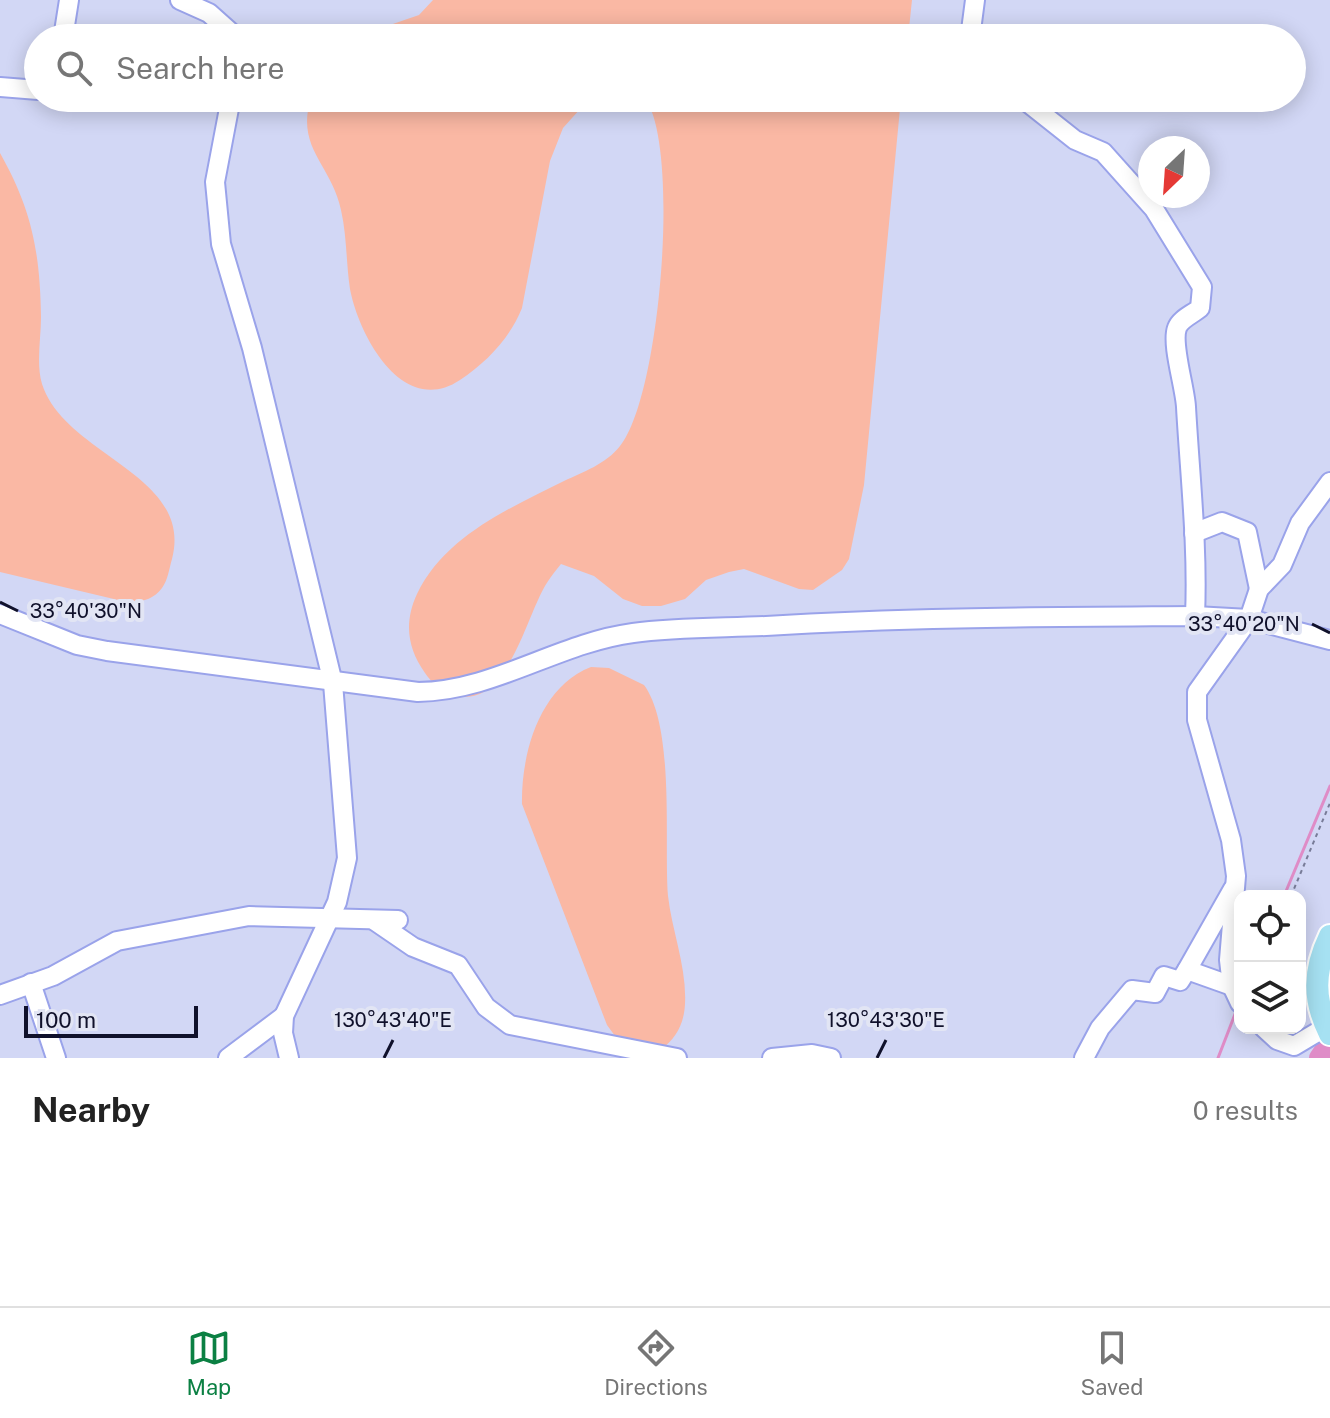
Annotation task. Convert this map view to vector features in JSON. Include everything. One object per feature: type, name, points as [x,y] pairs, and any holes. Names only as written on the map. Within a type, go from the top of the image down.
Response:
[{"type":"main road","points":[[1328,1031],[1316,990],[1317,971],[1330,936]]},
{"type":"street","points":[[65,24],[69,0]]},
{"type":"street","points":[[180,0],[209,13],[221,24]]},
{"type":"street","points":[[972,24],[975,0]]},
{"type":"street","points":[[0,87],[24,89]]},
{"type":"street","points":[[228,112],[215,182],[221,244],[252,348],[333,683],[347,858],[330,920],[284,1016],[283,1033],[289,1058]]},
{"type":"street","points":[[1040,112],[1075,140],[1103,152],[1154,209],[1202,287],[1200,308],[1180,323],[1176,334],[1186,406],[1186,442],[1198,565],[1195,616]]},
{"type":"street","points":[[1234,984],[1229,960],[1235,887],[1224,806],[1197,720],[1195,700],[1202,684],[1249,619],[1259,589],[1282,565],[1300,523],[1330,482]]},
{"type":"street","points":[[1194,533],[1222,522],[1247,532],[1259,589]]},
{"type":"street","points":[[0,614],[77,645],[107,651],[333,683],[446,692],[483,683],[579,646],[631,633],[834,622],[1195,616],[1249,619],[1330,640]]},
{"type":"street","points":[[1084,1058],[1100,1028],[1132,990],[1155,993],[1164,976],[1180,981],[1235,887]]},
{"type":"street","points":[[0,995],[53,976],[117,941],[249,916],[398,920]]},
{"type":"street","points":[[375,921],[413,947],[458,965],[486,1007],[510,1025],[677,1058]]},
{"type":"street","points":[[1187,970],[1234,993]]},
{"type":"street","points":[[31,983],[56,1058]]},
{"type":"street","points":[[228,1058],[284,1016]]},
{"type":"street","points":[[1270,1034],[1296,1052],[1328,1031]]},
{"type":"street","points":[[772,1058],[812,1054],[831,1058]]},
{"type":"path","points":[[1294,890],[1330,803]]},
{"type":"shaded area","points":[[433,0],[912,0],[909,24],[393,24],[419,15]]},
{"type":"shaded area","points":[[308,112],[577,112],[563,128],[550,161],[522,308],[497,348],[460,380],[439,389],[420,388],[403,380],[387,366],[374,348],[355,308],[341,210],[311,144]]},
{"type":"shaded area","points":[[651,112],[900,112],[864,485],[849,559],[842,570],[813,590],[799,589],[744,569],[706,580],[685,599],[661,606],[642,606],[623,599],[594,576],[561,564],[543,590],[508,665],[497,680],[485,691],[470,697],[454,694],[428,677],[414,654],[409,635],[413,604],[429,574],[462,540],[501,513],[608,458],[620,446],[634,419],[646,378],[661,273],[662,167],[656,125]]},
{"type":"shaded area","points":[[0,153],[27,213],[36,252],[42,384],[55,409],[75,430],[147,485],[164,506],[174,530],[172,559],[166,582],[158,593],[147,599],[118,600],[0,572]]},
{"type":"shaded area","points":[[591,667],[609,668],[644,685],[654,704],[660,728],[666,786],[668,896],[684,977],[685,1004],[678,1030],[660,1050],[618,1040],[607,1025],[522,804],[530,744],[546,706],[573,677]]},
{"type":"waterway","points":[[1287,890],[1330,786]]},
{"type":"waterway","points":[[1218,1058],[1234,1017]]},
{"type":"waterway","points":[[1319,1058],[1330,1042]]}]
